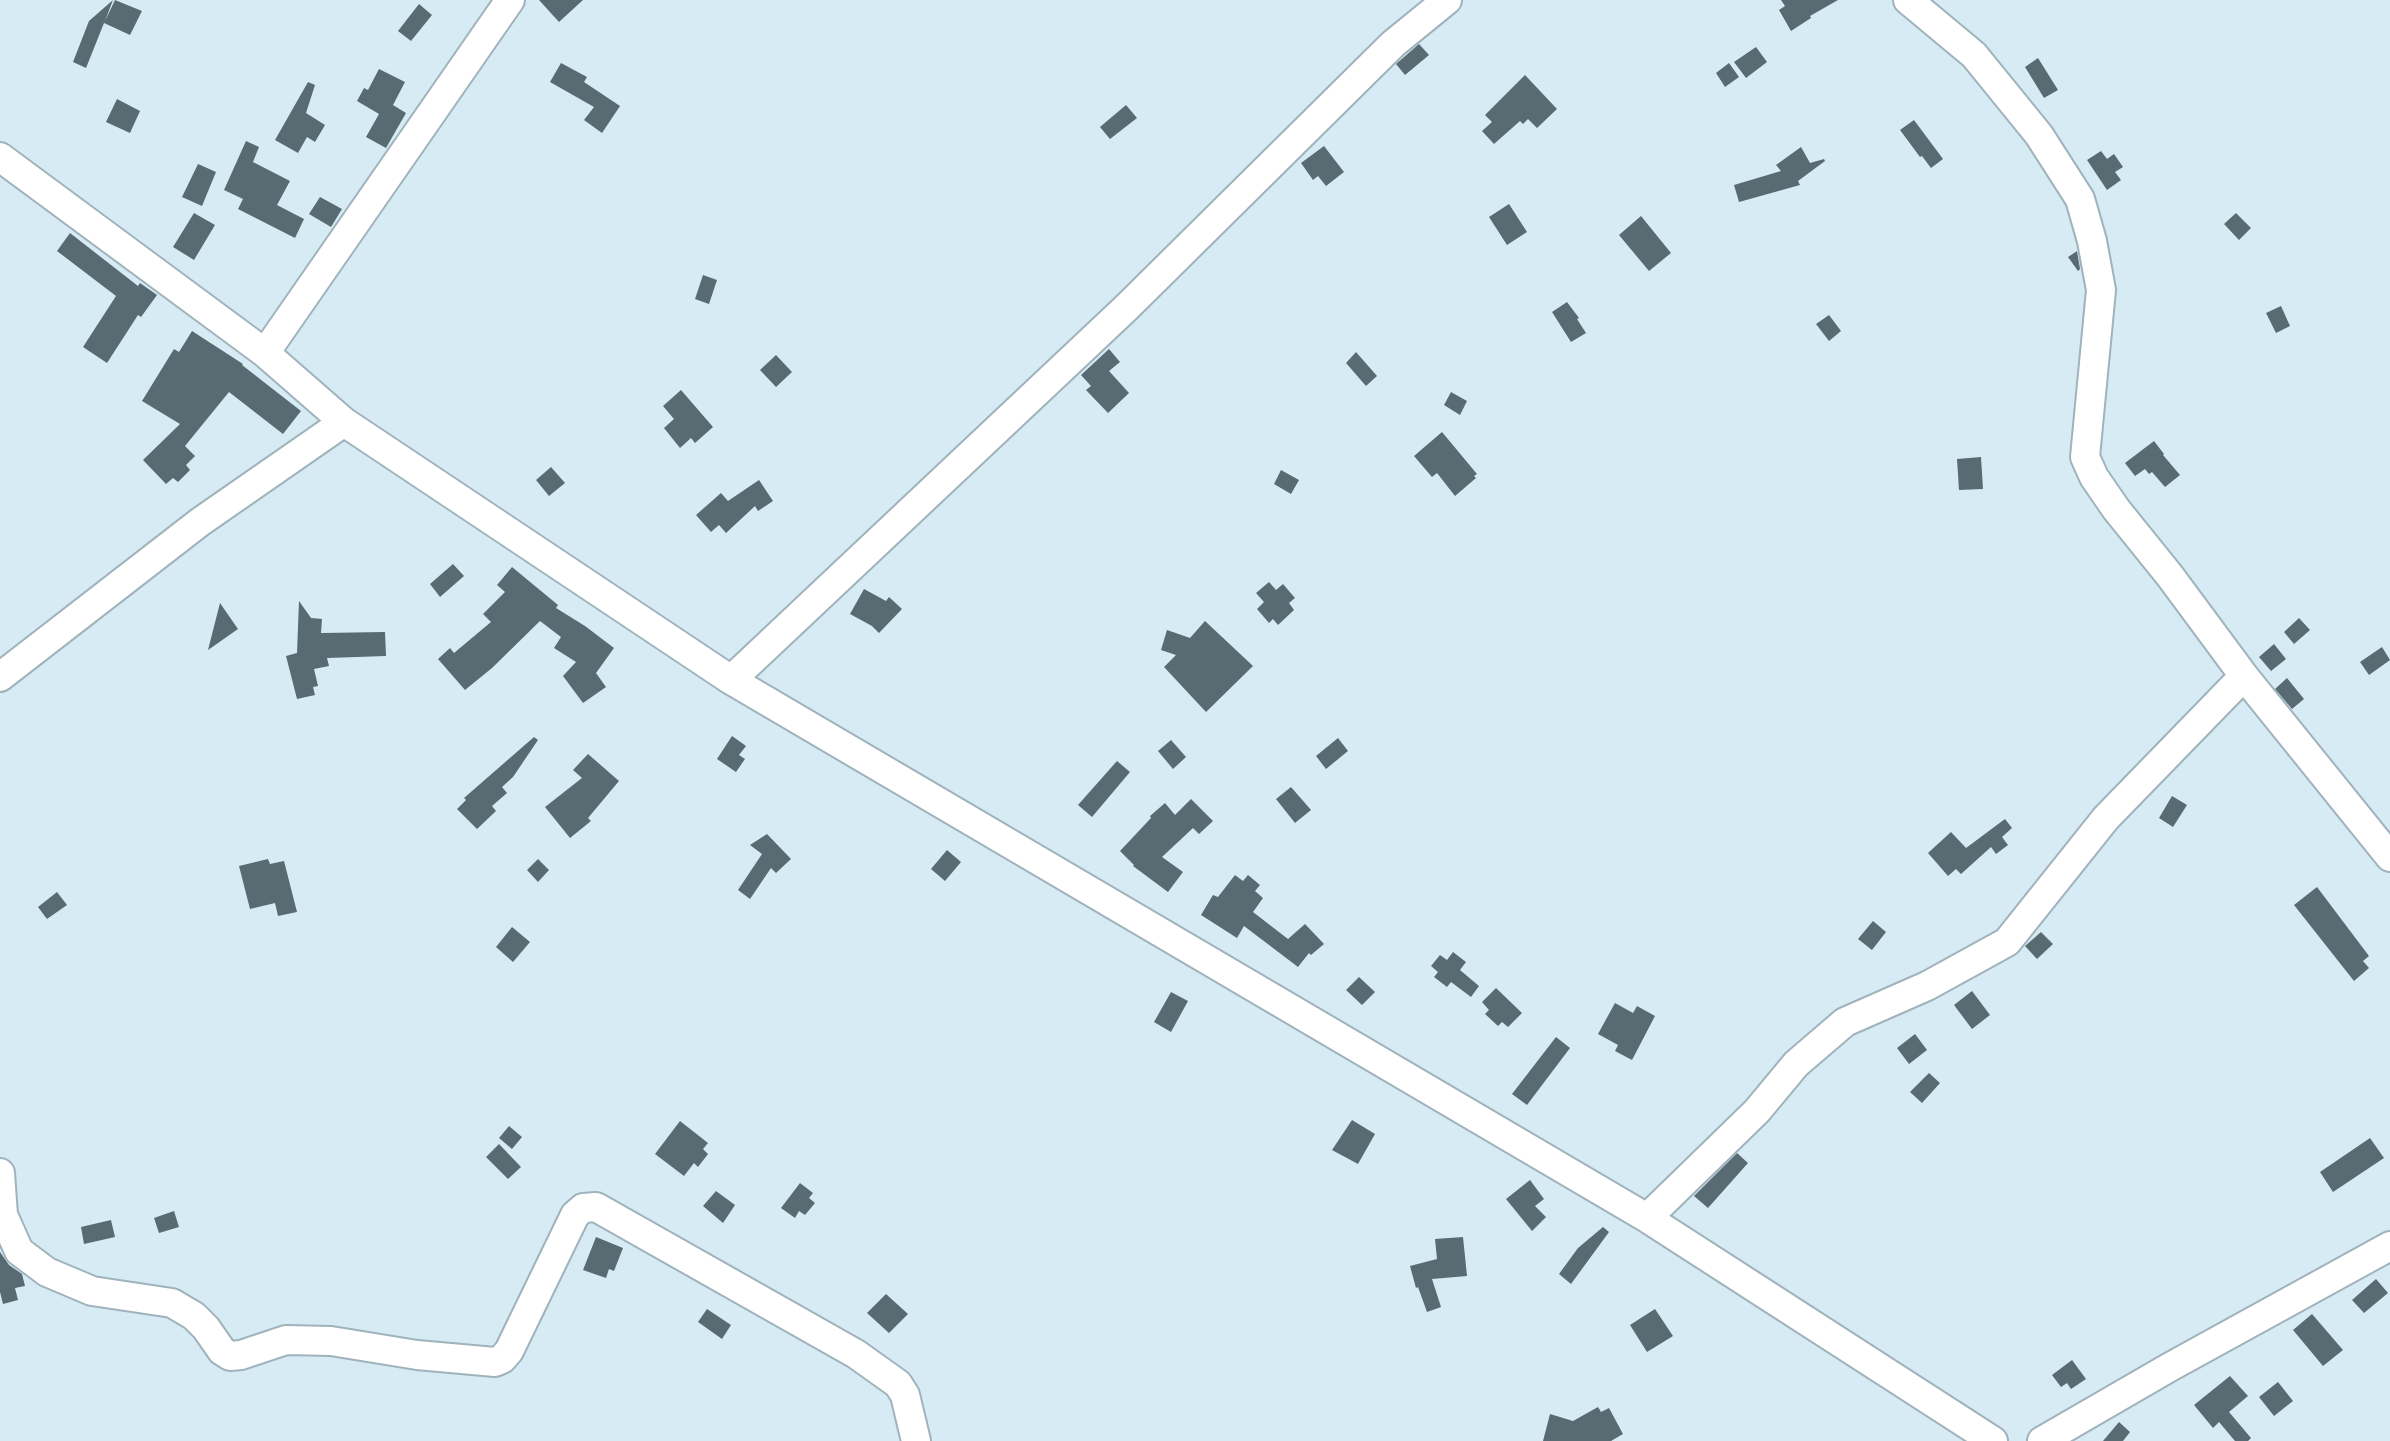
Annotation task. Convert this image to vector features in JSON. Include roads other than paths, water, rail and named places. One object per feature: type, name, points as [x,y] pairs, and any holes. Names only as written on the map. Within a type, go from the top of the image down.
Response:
[{"type":"street","points":[[265,353],[510,0]]},
{"type":"street","points":[[731,680],[1125,308],[1393,44],[1447,0]]},
{"type":"street","points":[[1908,0],[1974,55],[2039,135],[2080,199],[2092,241],[2101,290],[2085,458],[2094,477],[2244,676],[2390,857]]},
{"type":"street","points":[[0,158],[265,353],[344,422],[731,680],[1647,1218],[1993,1441]]},
{"type":"street","points":[[0,677],[200,522],[344,422]]},
{"type":"street","points":[[1647,1218],[1757,1111],[1796,1064],[1845,1022],[1927,986],[2007,942],[2106,818],[2244,676]]},
{"type":"street","points":[[0,1173],[3,1215],[19,1251],[47,1272],[93,1290],[171,1303],[194,1316],[206,1328],[222,1351],[230,1356],[241,1355],[286,1340],[331,1341],[417,1355],[495,1362],[502,1359],[509,1351],[575,1215],[583,1208],[596,1207],[856,1354],[898,1384],[905,1395],[916,1441]]},
{"type":"street","points":[[2042,1441],[2170,1367],[2390,1246]]}]
